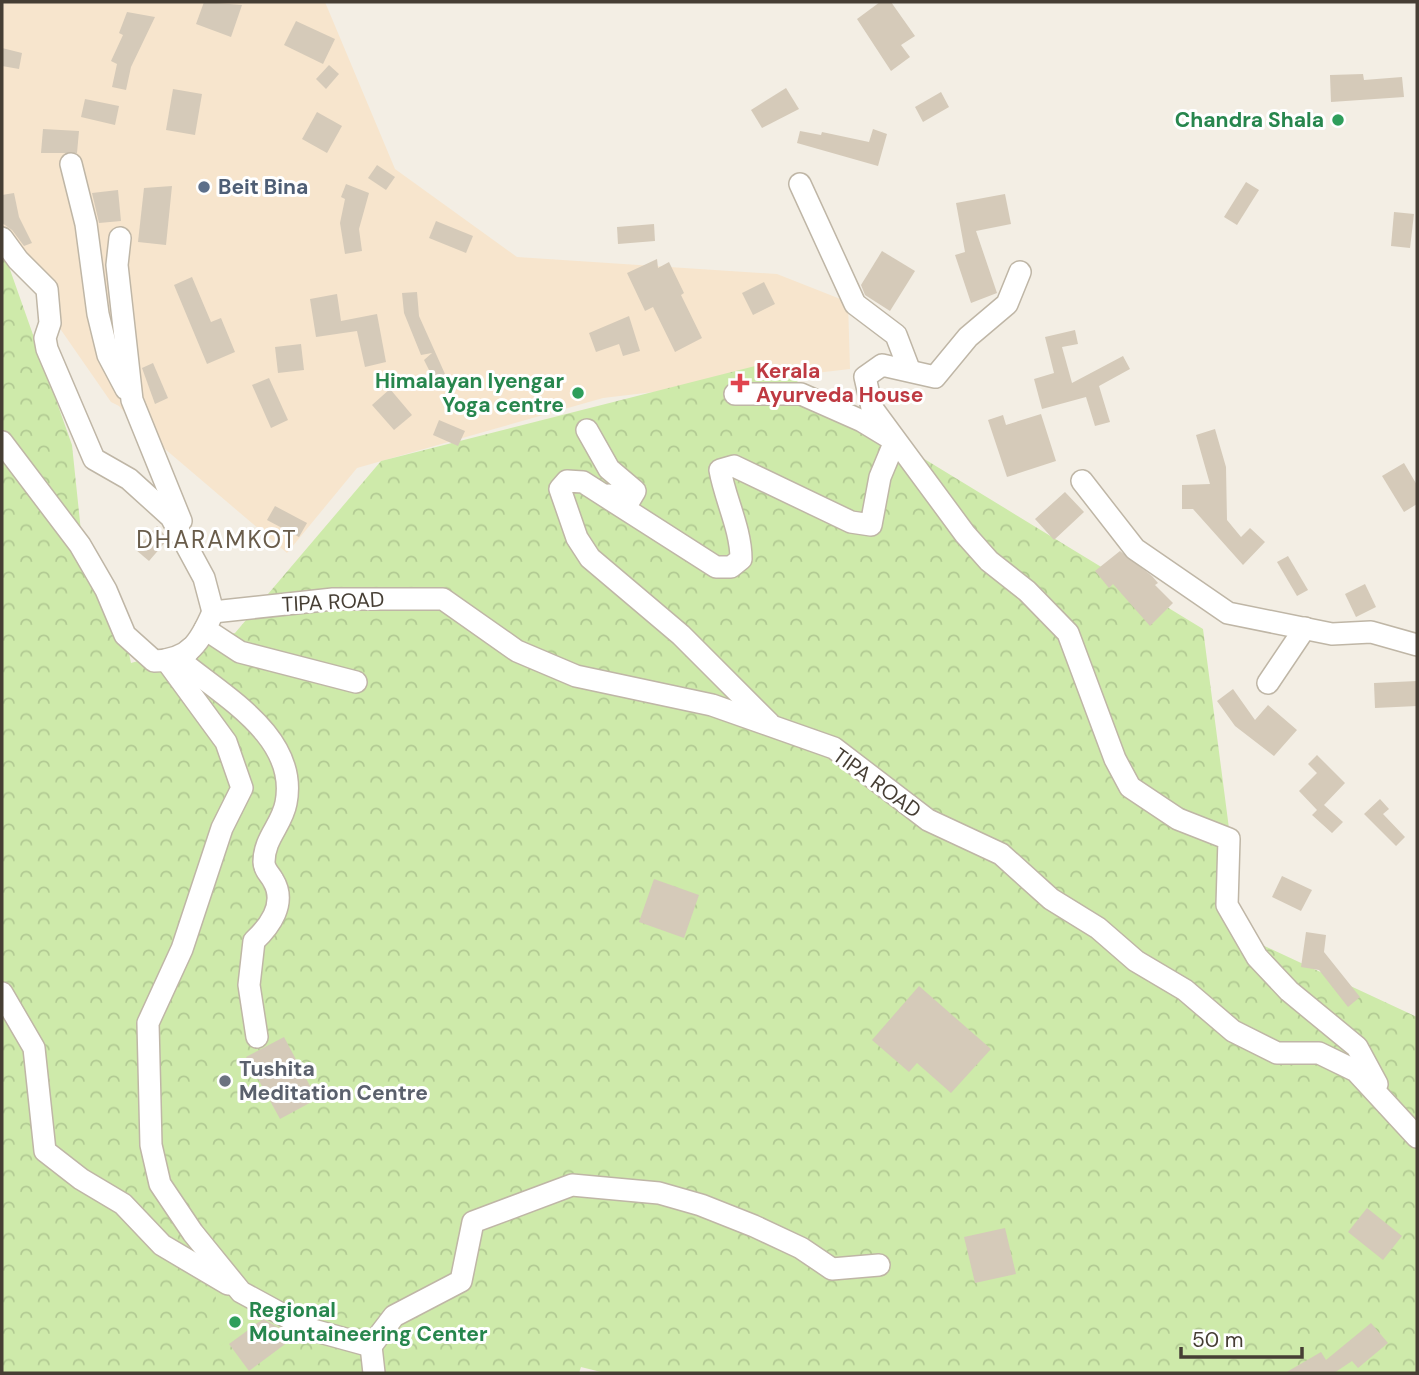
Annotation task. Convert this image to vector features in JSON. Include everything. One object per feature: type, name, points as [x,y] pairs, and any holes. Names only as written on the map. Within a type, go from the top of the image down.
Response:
[{"type":"street","points":[[71,164],[86,224],[98,314],[108,355],[132,400],[204,578],[202,634],[181,661],[250,713],[278,752],[289,784],[286,807],[265,845],[264,866],[275,883],[278,908],[270,926],[254,941],[250,985],[257,1037]]},
{"type":"street","points":[[800,184],[855,304],[896,335],[908,369]]},
{"type":"street","points":[[2,237],[18,260],[47,289],[50,323],[45,338],[47,349],[94,458],[129,479],[171,517],[204,578]]},
{"type":"street","points":[[120,238],[117,265],[132,400]]},
{"type":"street","points":[[1020,272],[1007,304],[968,337],[936,377],[882,365],[865,377],[872,408],[989,561],[1027,592],[1069,633],[1115,760],[1130,787],[1178,819],[1229,839],[1227,905],[1257,957],[1289,991],[1357,1046],[1377,1080],[1379,1096]]},
{"type":"street","points":[[735,394],[801,394],[862,421],[895,441]]},
{"type":"street","points":[[587,430],[609,469],[635,491],[629,501],[603,493]]},
{"type":"street","points":[[776,730],[681,635],[590,558],[577,538],[560,489],[567,481],[583,482],[699,558],[716,567],[731,568],[741,559],[741,542],[725,500],[720,470],[734,466],[851,522],[871,524],[880,477],[895,441]]},
{"type":"street","points":[[2,442],[80,545],[106,590],[125,635],[154,661],[166,660],[226,742],[242,788],[222,828],[182,949],[148,1023],[151,1145],[160,1184],[193,1233],[241,1292]]},
{"type":"street","points":[[1082,481],[1135,549],[1152,564],[1228,613],[1332,634],[1371,632],[1417,645]]},
{"type":"street","name":"TIPA ROAD","points":[[166,660],[202,634],[333,598],[443,599],[517,650],[576,677],[712,705],[776,730],[834,748],[928,820],[1001,854],[1051,899],[1098,928],[1136,961],[1185,990],[1233,1031],[1277,1054],[1319,1053],[1356,1071],[1417,1137]]},
{"type":"street","points":[[1268,683],[1305,628]]},
{"type":"street","points":[[202,634],[240,652],[356,682]]},
{"type":"street","points":[[2,993],[34,1048],[45,1151],[81,1179],[123,1204],[162,1245],[309,1329],[371,1346]]},
{"type":"street","points":[[374,1373],[371,1346],[394,1316],[461,1281],[473,1222],[572,1185],[659,1194],[701,1205],[801,1248],[832,1269],[879,1265]]},
{"type":"shaded area","points":[[2,2],[325,2],[395,169],[517,257],[777,274],[848,302],[850,369],[603,398],[357,468],[287,553],[131,420],[119,406],[111,402],[2,245]]},
{"type":"green space","points":[[2,247],[72,445],[82,541],[125,635],[131,663],[235,633],[381,461],[767,363],[1203,629],[1243,936],[1417,1017],[1417,1373],[605,1373],[581,1367],[579,1373],[2,1373]]},
{"type":"green space","name":"Regional Mountaineering Center","points":[[214,1279],[280,1298],[221,1346]]},
{"type":"building","points":[[204,2],[242,5],[231,37],[196,24]]},
{"type":"building","points":[[880,2],[891,2],[915,36],[901,45],[910,57],[891,71],[857,19]]},
{"type":"building","points":[[127,12],[155,17],[131,67],[126,90],[112,87],[117,64],[111,61],[123,35],[119,33]]},
{"type":"building","points":[[296,21],[335,39],[323,64],[284,45]]},
{"type":"building","points":[[2,48],[22,53],[19,69],[2,66]]},
{"type":"building","points":[[329,65],[339,74],[326,89],[316,79]]},
{"type":"building","points":[[1363,74],[1364,80],[1402,77],[1404,97],[1331,102],[1330,75]]},
{"type":"building","points":[[786,88],[799,109],[762,128],[751,110]]},
{"type":"building","points":[[173,89],[202,94],[195,135],[166,130]]},
{"type":"building","points":[[941,92],[949,107],[923,122],[915,107]]},
{"type":"building","points":[[85,99],[119,106],[115,125],[81,117]]},
{"type":"building","points":[[317,112],[342,126],[327,153],[302,139]]},
{"type":"building","points":[[43,129],[79,131],[77,153],[41,153]]},
{"type":"building","points":[[873,129],[887,134],[878,166],[797,143],[800,131],[821,135],[822,132],[869,142]]},
{"type":"building","points":[[377,165],[395,177],[386,190],[368,178]]},
{"type":"building","points":[[1246,182],[1259,190],[1237,225],[1224,217]]},
{"type":"building","points":[[346,184],[369,193],[359,229],[362,251],[345,254],[340,223],[345,199],[341,197]]},
{"type":"building","points":[[172,186],[166,245],[138,242],[144,188]]},
{"type":"building","points":[[118,190],[121,221],[99,223],[92,193]]},
{"type":"building","points":[[14,193],[19,217],[32,243],[24,246],[12,230],[2,223],[2,195]]},
{"type":"building","points":[[1005,194],[1011,224],[976,231],[997,293],[971,303],[955,255],[965,252],[956,203]]},
{"type":"building","points":[[1394,212],[1414,214],[1410,248],[1391,246]]},
{"type":"building","points":[[436,221],[473,236],[466,253],[429,238]]},
{"type":"building","points":[[654,224],[655,241],[618,244],[617,227]]},
{"type":"building","points":[[882,251],[915,271],[890,311],[865,295],[861,285]]},
{"type":"building","points":[[657,259],[658,268],[669,262],[684,293],[681,295],[702,338],[675,352],[653,307],[645,311],[627,273]]},
{"type":"building","points":[[192,277],[211,322],[221,318],[235,352],[207,364],[174,285]]},
{"type":"building","points":[[764,282],[775,304],[753,315],[742,293]]},
{"type":"building","points":[[417,292],[419,316],[445,374],[434,380],[424,360],[432,353],[421,355],[404,313],[402,293]]},
{"type":"building","points":[[337,294],[341,321],[377,314],[386,362],[365,367],[357,331],[316,337],[310,299]]},
{"type":"building","points":[[629,316],[640,351],[623,356],[619,344],[596,352],[589,333]]},
{"type":"building","points":[[1075,330],[1078,344],[1062,347],[1072,383],[1123,356],[1130,369],[1099,386],[1110,422],[1095,426],[1086,397],[1042,409],[1034,379],[1054,373],[1045,337]]},
{"type":"building","points":[[301,344],[304,370],[278,373],[275,347]]},
{"type":"building","points":[[153,363],[168,398],[155,404],[142,368]]},
{"type":"building","points":[[269,378],[288,420],[271,428],[252,385]]},
{"type":"building","points":[[390,389],[412,415],[394,430],[372,405]]},
{"type":"building","points":[[1041,414],[1056,461],[1007,477],[988,420],[1003,415],[1006,425]]},
{"type":"building","points":[[439,420],[465,431],[458,446],[433,435]]},
{"type":"building","points":[[1215,429],[1226,467],[1227,520],[1241,537],[1250,528],[1265,542],[1243,565],[1193,509],[1182,509],[1182,485],[1210,484],[1196,435]]},
{"type":"building","points":[[1404,463],[1417,485],[1417,504],[1404,512],[1382,476]]},
{"type":"building","points":[[1065,492],[1084,512],[1054,540],[1035,519]]},
{"type":"building","points":[[275,506],[307,523],[299,537],[267,520]]},
{"type":"building","points":[[157,526],[168,539],[149,561],[136,550]]},
{"type":"building","points":[[1120,551],[1152,576],[1158,583],[1155,585],[1173,603],[1150,626],[1113,584],[1109,588],[1095,571]]},
{"type":"building","points":[[1288,556],[1308,590],[1297,596],[1277,562]]},
{"type":"building","points":[[1365,584],[1376,607],[1356,617],[1345,594]]},
{"type":"building","points":[[1417,681],[1417,706],[1375,708],[1374,683]]},
{"type":"building","points":[[1233,689],[1255,720],[1268,705],[1297,730],[1274,756],[1235,726],[1217,701]]},
{"type":"building","points":[[1317,755],[1345,783],[1324,805],[1343,822],[1332,833],[1312,815],[1317,810],[1299,791],[1317,773],[1308,764]]},
{"type":"building","points":[[1380,799],[1389,809],[1383,814],[1405,837],[1396,846],[1364,814]]},
{"type":"building","points":[[1282,876],[1312,890],[1301,911],[1272,897]]},
{"type":"building","points":[[654,879],[699,895],[684,938],[639,922]]},
{"type":"building","points":[[1306,932],[1326,935],[1324,952],[1360,997],[1348,1007],[1319,970],[1301,967]]},
{"type":"building","points":[[919,986],[991,1049],[951,1093],[917,1063],[909,1072],[872,1040]]},
{"type":"building","points":[[284,1037],[317,1099],[280,1119],[246,1057]]},
{"type":"building","points":[[1367,1208],[1402,1236],[1383,1260],[1348,1232]]},
{"type":"building","points":[[1005,1228],[1016,1274],[975,1283],[964,1237]]},
{"type":"building","points":[[263,1319],[287,1332],[292,1339],[249,1371],[229,1344]]},
{"type":"building","points":[[1371,1323],[1388,1343],[1358,1368],[1352,1361],[1334,1373],[1285,1373],[1321,1352],[1326,1360]]},
{"type":"place","name":"Chandra Shala","points":[[1338,120]]},
{"type":"place","name":"Beit Bina","points":[[204,187]]},
{"type":"place","name":"Kerala Ayurveda House","points":[[740,383]]},
{"type":"place","name":"Himalayan Iyengar Yoga centre","points":[[578,393]]},
{"type":"place","name":"Tushita Meditation Centre","points":[[225,1081]]},
{"type":"place","name":"Regional Mountaineering Center","points":[[235,1322]]},
{"type":"district","name":"DHARAMKOT","points":[[217,539]]}]
